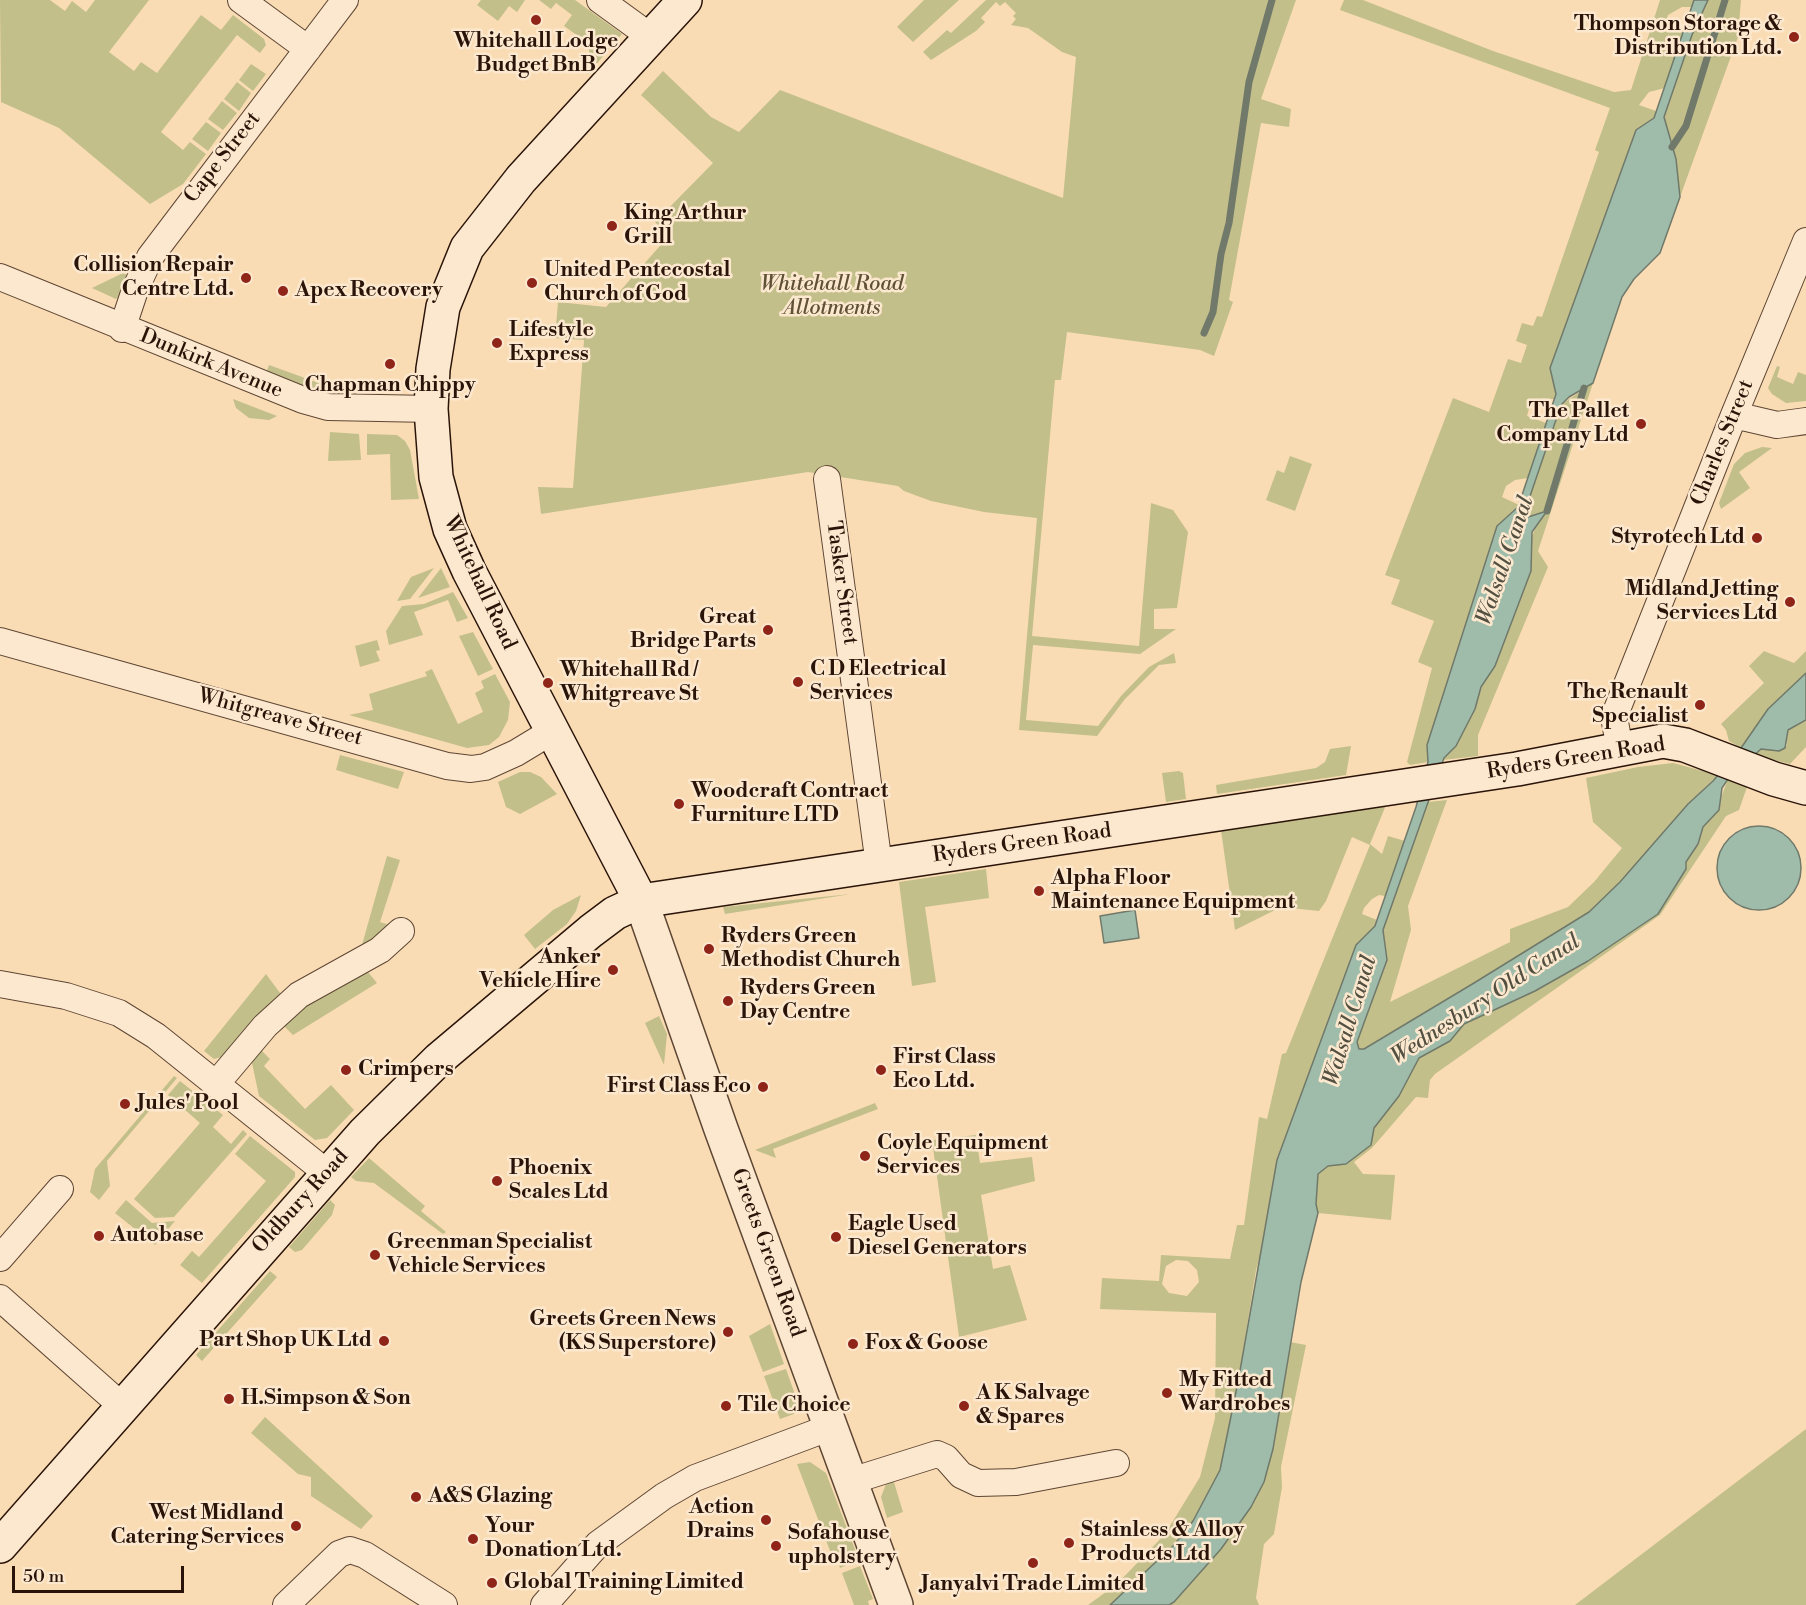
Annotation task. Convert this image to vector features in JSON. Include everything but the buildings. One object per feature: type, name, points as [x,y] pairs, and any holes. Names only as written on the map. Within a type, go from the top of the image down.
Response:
[{"type":"main road","name":"Whitehall Road","points":[[641,901],[554,730],[469,571],[450,529],[436,477],[431,409],[433,369],[443,307],[467,248],[521,179],[685,0]]},
{"type":"main road","name":"Ryders Green Road","points":[[641,901],[1443,781],[1663,741],[1685,745],[1774,780],[1806,788]]},
{"type":"main road","name":"Oldbury Road","points":[[0,1546],[327,1173],[438,1059],[591,931],[615,913],[641,901]]},
{"type":"main road","name":"Greets Green Road","points":[[641,901],[718,1121],[896,1605]]},
{"type":"street","points":[[241,0],[308,49]]},
{"type":"street","name":"Cape Street","points":[[122,328],[135,290],[150,257],[345,0]]},
{"type":"street","points":[[600,0],[651,37]]},
{"type":"street","name":"Charles Street","points":[[1620,749],[1614,717],[1806,241]]},
{"type":"street","name":"Dunkirk Avenue","points":[[0,277],[303,400],[328,407],[431,409]]},
{"type":"street","points":[[1734,415],[1777,425],[1806,422]]},
{"type":"street","name":"Tasker Street","points":[[827,479],[879,865]]},
{"type":"street","name":"Whitgreave Street","points":[[0,641],[447,766],[471,769],[485,767],[516,753],[554,730]]},
{"type":"street","points":[[216,1084],[266,1026],[300,995],[380,950],[401,931]]},
{"type":"street","points":[[0,984],[66,996],[119,1013],[156,1036],[327,1173]]},
{"type":"street","points":[[0,1258],[60,1189]]},
{"type":"street","points":[[0,1298],[122,1406]]},
{"type":"street","points":[[544,1605],[598,1544],[664,1496],[694,1478],[831,1427]]},
{"type":"street","points":[[851,1481],[937,1454],[946,1458],[961,1475],[978,1483],[1016,1482],[1116,1463]]},
{"type":"street","points":[[286,1605],[339,1554],[350,1550],[365,1555],[444,1605]]},
{"type":"green space","points":[[0,0],[50,0],[65,11],[72,1],[86,12],[95,0],[149,0],[109,52],[134,71],[141,62],[157,73],[201,15],[221,30],[233,15],[264,39],[266,45],[260,53],[237,35],[161,132],[183,150],[190,142],[206,154],[183,184],[150,204],[59,128],[1,102]]},
{"type":"green space","points":[[481,0],[525,0],[517,12],[509,6],[498,21],[477,5]]},
{"type":"green space","points":[[539,0],[575,0],[622,34],[588,74],[583,69],[590,58],[588,43],[564,26],[572,15],[556,3],[551,9]]},
{"type":"green space","points":[[924,0],[959,0],[913,42],[897,27]]},
{"type":"green space","name":"Whitehall Road Allotments","points":[[986,0],[1296,0],[1261,99],[1291,109],[1289,127],[1261,123],[1229,300],[1233,302],[1214,356],[1200,350],[1067,332],[1061,380],[1055,380],[1032,636],[1139,646],[1151,503],[1173,510],[1188,532],[1177,608],[1154,609],[1154,629],[1176,629],[1140,654],[1033,645],[1026,720],[1098,726],[1121,696],[1149,667],[1174,653],[1176,663],[1159,665],[1125,699],[1097,736],[1019,730],[1037,518],[984,512],[931,501],[904,491],[898,486],[808,472],[541,514],[538,487],[573,488],[584,340],[555,338],[558,302],[606,307],[666,239],[659,232],[661,228],[655,222],[713,163],[641,95],[663,71],[711,117],[739,132],[780,90],[1063,198],[1076,57],[1062,52],[1028,28],[1011,25],[1016,19],[1013,16],[1016,13],[1005,2],[1000,6],[996,2],[981,18],[985,22],[976,31],[931,60],[923,52],[947,30],[951,33]]},
{"type":"green space","points":[[1344,0],[1363,0],[1493,51],[1614,92],[1631,90],[1660,0],[1694,0],[1695,2],[1693,7],[1682,7],[1668,15],[1665,25],[1684,32],[1665,88],[1649,92],[1639,105],[1656,111],[1654,118],[1636,130],[1550,368],[1556,389],[1554,399],[1540,399],[1530,405],[1527,416],[1546,423],[1528,478],[1515,480],[1506,486],[1502,497],[1519,505],[1497,526],[1427,745],[1428,762],[1410,765],[1407,762],[1432,668],[1418,662],[1434,621],[1391,604],[1400,580],[1385,575],[1453,398],[1489,412],[1508,359],[1521,363],[1527,345],[1516,341],[1522,323],[1533,326],[1537,316],[1542,317],[1599,152],[1595,150],[1610,108],[1340,10]]},
{"type":"green space","points":[[1708,0],[1741,0],[1738,37],[1680,197],[1676,159],[1664,117],[1692,35]]},
{"type":"green space","points":[[251,64],[266,74],[253,91],[239,80]]},
{"type":"green space","points":[[237,82],[251,93],[239,111],[224,99]]},
{"type":"green space","points":[[222,101],[237,113],[223,130],[208,119]]},
{"type":"green space","points":[[206,122],[221,133],[208,151],[192,139]]},
{"type":"green space","points":[[123,273],[131,277],[123,294],[116,299],[92,288]]},
{"type":"green space","points":[[269,365],[327,386],[325,397],[265,376]]},
{"type":"green space","points":[[1777,366],[1780,367],[1777,377],[1793,384],[1798,372],[1806,375],[1806,401],[1786,403],[1772,394],[1768,388]]},
{"type":"green space","points":[[1593,383],[1538,551],[1548,567],[1478,735],[1478,756],[1443,760],[1456,746],[1475,709],[1481,687],[1495,666],[1531,571],[1530,541],[1537,524],[1528,518],[1527,505],[1562,404]]},
{"type":"green space","points":[[233,399],[277,416],[269,420],[249,418],[236,408]]},
{"type":"green space","points":[[330,432],[359,434],[361,460],[328,461]]},
{"type":"green space","points":[[367,434],[397,435],[405,441],[410,450],[419,499],[391,500],[390,454],[367,455]]},
{"type":"green space","points":[[1762,447],[1772,448],[1739,472],[1750,488],[1721,509],[1719,503],[1734,464],[1745,453]]},
{"type":"green space","points":[[1290,456],[1312,464],[1295,511],[1266,500],[1277,470],[1284,473]]},
{"type":"green space","points":[[434,568],[410,599],[397,601],[411,577]]},
{"type":"green space","points":[[441,568],[450,587],[418,598]]},
{"type":"green space","points":[[453,592],[468,618],[457,622],[448,600],[414,612],[423,635],[389,645],[386,631],[402,606],[424,604]]},
{"type":"green space","points":[[473,632],[493,669],[478,676],[459,636]]},
{"type":"green space","points":[[377,640],[380,650],[376,651],[380,661],[360,667],[355,646]]},
{"type":"green space","points":[[1764,651],[1794,663],[1806,651],[1806,673],[1768,709],[1741,748],[1729,741],[1726,730],[1721,724],[1764,683],[1749,666]]},
{"type":"green space","points":[[432,669],[458,724],[483,712],[475,693],[484,688],[481,681],[495,674],[510,702],[508,720],[499,737],[489,745],[467,748],[349,715],[373,710],[369,694],[427,676],[425,672]]},
{"type":"green space","points":[[1806,720],[1806,747],[1790,764],[1754,755],[1761,749],[1779,751],[1787,745],[1785,738],[1788,730]]},
{"type":"green space","points":[[1351,746],[1346,775],[1217,794],[1216,785],[1316,768],[1325,762],[1330,749]]},
{"type":"green space","points":[[340,755],[404,772],[398,789],[336,770]]},
{"type":"green space","points":[[1673,763],[1718,775],[1688,804],[1620,882],[1589,912],[1364,1049],[1359,1049],[1357,1042],[1387,960],[1383,930],[1428,802],[1447,800],[1408,906],[1411,930],[1390,1002],[1510,942],[1510,929],[1568,907],[1594,882],[1622,848],[1593,822],[1586,778],[1638,767]]},
{"type":"green space","points":[[1179,771],[1183,773],[1186,799],[1166,802],[1162,773]]},
{"type":"green space","points":[[520,772],[530,772],[541,777],[557,794],[520,814],[506,807],[498,782]]},
{"type":"green space","points":[[1728,779],[1747,787],[1739,810],[1726,816],[1660,915],[1435,1074],[1430,1080],[1428,1098],[1416,1097],[1372,1148],[1354,1162],[1363,1174],[1395,1175],[1391,1220],[1318,1213],[1316,1204],[1318,1174],[1328,1166],[1346,1164],[1371,1145],[1374,1128],[1399,1096],[1419,1058],[1450,1041],[1464,1024],[1535,991],[1588,961],[1658,914],[1686,869],[1686,862],[1698,844],[1703,827],[1714,816]]},
{"type":"green space","points":[[1386,805],[1370,844],[1382,854],[1388,836],[1405,841],[1385,896],[1379,895],[1372,899],[1364,908],[1362,914],[1377,920],[1375,926],[1356,946],[1326,1029],[1256,1270],[1238,1382],[1220,1470],[1193,1521],[1162,1558],[1110,1605],[1088,1605],[1117,1584],[1165,1534],[1200,1477],[1215,1418],[1216,1313],[1100,1309],[1102,1278],[1159,1281],[1161,1255],[1230,1259],[1237,1225],[1244,1225],[1259,1117],[1267,1119],[1282,1054],[1286,1053],[1370,845],[1352,837],[1326,901],[1319,911],[1281,907],[1235,930],[1221,830]],"holes":[[[1176,1260],[1188,1261],[1197,1270],[1199,1282],[1187,1296],[1169,1293],[1162,1284],[1166,1266]]]},
{"type":"green space","points":[[387,856],[400,860],[380,922],[393,926],[360,952]]},
{"type":"green space","points":[[986,869],[989,898],[925,907],[936,982],[912,986],[899,882]]},
{"type":"green space","points":[[851,894],[725,914],[723,907]]},
{"type":"green space","points":[[581,895],[576,911],[567,924],[535,949],[524,935],[553,910]]},
{"type":"green space","points":[[368,972],[377,983],[293,1035],[283,1025],[303,1007]]},
{"type":"green space","points":[[266,974],[283,997],[225,1056],[214,1059],[204,1051]]},
{"type":"green space","points":[[659,1016],[667,1034],[664,1065],[645,1023]]},
{"type":"green space","points":[[261,1050],[270,1059],[264,1066],[305,1109],[331,1085],[354,1110],[327,1138],[315,1140],[259,1096],[252,1063]]},
{"type":"green space","points":[[174,1076],[177,1078],[107,1161],[110,1186],[99,1200],[90,1192],[95,1169]]},
{"type":"green space","points":[[180,1081],[223,1115],[213,1127],[231,1144],[243,1130],[247,1134],[174,1217],[155,1218],[134,1199],[200,1123],[168,1095]]},
{"type":"green space","points":[[875,1103],[878,1109],[773,1149],[776,1158],[755,1150]]},
{"type":"green space","points":[[976,1135],[980,1163],[1032,1157],[1035,1181],[981,1195],[993,1269],[1010,1265],[1027,1320],[959,1337],[932,1140]]},
{"type":"green space","points":[[250,1136],[295,1172],[295,1177],[202,1283],[180,1265],[192,1251],[199,1257],[266,1181],[235,1154]]},
{"type":"green space","points":[[369,1158],[425,1206],[421,1211],[446,1232],[443,1234],[374,1183],[356,1181],[351,1177]]},
{"type":"green space","points":[[126,1200],[152,1223],[175,1221],[155,1245],[115,1213]]},
{"type":"green space","points":[[330,1200],[335,1205],[332,1215],[302,1250],[295,1252],[289,1247]]},
{"type":"green space","points":[[270,1271],[277,1277],[202,1361],[196,1355]]},
{"type":"green space","points":[[770,1324],[784,1364],[763,1372],[749,1336]]},
{"type":"green space","points":[[1290,1342],[1306,1345],[1281,1467],[1282,1487],[1274,1534],[1264,1544],[1256,1598],[1259,1605],[1169,1605],[1221,1549],[1251,1507],[1264,1482],[1273,1449]]},
{"type":"green space","points":[[786,1369],[799,1406],[794,1414],[780,1419],[764,1376]]},
{"type":"green space","points":[[265,1417],[373,1516],[361,1529],[311,1496],[311,1477],[298,1474],[251,1433]]},
{"type":"green space","points":[[1806,1429],[1806,1605],[1575,1605]]},
{"type":"green space","points":[[810,1462],[826,1473],[859,1560],[840,1568],[838,1563],[835,1564],[797,1464]]},
{"type":"green space","points":[[893,1479],[903,1512],[887,1518],[881,1497],[886,1484]]},
{"type":"green space","points":[[860,1566],[873,1599],[868,1601],[869,1605],[854,1605],[842,1573]]},
{"type":"water","points":[[1694,0],[1708,0],[1692,35],[1664,117],[1676,159],[1680,197],[1660,253],[1634,279],[1622,297],[1593,383],[1569,397],[1562,404],[1557,417],[1527,505],[1528,517],[1547,511],[1532,532],[1531,571],[1495,666],[1481,687],[1475,709],[1456,746],[1444,758],[1426,808],[1383,930],[1387,960],[1357,1042],[1359,1049],[1364,1049],[1589,912],[1620,882],[1688,804],[1713,781],[1741,748],[1768,709],[1806,673],[1806,720],[1788,730],[1785,748],[1779,751],[1761,749],[1728,779],[1722,788],[1719,810],[1703,827],[1698,844],[1686,862],[1686,869],[1658,914],[1588,961],[1535,991],[1464,1024],[1450,1041],[1419,1058],[1399,1096],[1374,1128],[1371,1145],[1346,1164],[1328,1166],[1318,1174],[1316,1204],[1318,1213],[1301,1282],[1273,1449],[1264,1482],[1251,1507],[1221,1549],[1174,1602],[1169,1605],[1110,1605],[1174,1545],[1193,1521],[1220,1470],[1277,1160],[1356,945],[1375,926],[1416,807],[1428,762],[1427,745],[1497,526],[1518,507],[1556,394],[1550,368],[1636,130],[1654,118]]},
{"type":"water","points":[[1759,826],[1775,829],[1789,838],[1798,852],[1801,868],[1798,884],[1789,898],[1775,907],[1759,910],[1743,907],[1729,898],[1720,884],[1717,868],[1720,852],[1729,838],[1743,829]]},
{"type":"water","points":[[1135,910],[1139,938],[1104,943],[1100,916]]},
{"type":"waterway","points":[[1204,333],[1213,312],[1221,254],[1229,223],[1249,82],[1272,0]]},
{"type":"waterway","points":[[1672,147],[1686,126],[1725,0]]},
{"type":"waterway","name":"Walsall Canal","points":[[1547,511],[1584,388]]},
{"type":"place","name":"Whitehall Lodge Budget BnB","points":[[536,20]]},
{"type":"place","name":"Thompson Storage & Distribution Ltd.","points":[[1794,37]]},
{"type":"place","name":"King Arthur Grill","points":[[612,226]]},
{"type":"place","name":"Collision Repair Centre Ltd.","points":[[246,278]]},
{"type":"place","name":"United Pentecostal Church of God","points":[[532,283]]},
{"type":"place","name":"Apex Recovery","points":[[283,291]]},
{"type":"place","name":"Lifestyle Express","points":[[497,343]]},
{"type":"place","name":"Chapman Chippy","points":[[390,364]]},
{"type":"place","name":"The Pallet Company Ltd","points":[[1641,424]]},
{"type":"place","name":"Styrotech Ltd","points":[[1757,538]]},
{"type":"place","name":"Midland Jetting Services Ltd","points":[[1790,602]]},
{"type":"place","name":"Great Bridge Parts","points":[[768,630]]},
{"type":"place","name":"C D Electrical Services","points":[[798,682]]},
{"type":"place","name":"Whitehall Rd / Whitgreave St","points":[[548,683]]},
{"type":"place","name":"The Renault Specialist","points":[[1700,705]]},
{"type":"place","name":"Woodcraft Contract Furniture LTD","points":[[679,804]]},
{"type":"place","name":"Alpha Floor Maintenance Equipment","points":[[1039,891]]},
{"type":"place","name":"Ryders Green Methodist Church","points":[[709,949]]},
{"type":"place","name":"Anker Vehicle Hire","points":[[613,970]]},
{"type":"place","name":"Ryders Green Day Centre","points":[[728,1001]]},
{"type":"place","name":"Crimpers","points":[[346,1070]]},
{"type":"place","name":"First Class Eco Ltd.","points":[[881,1070]]},
{"type":"place","name":"First Class Eco","points":[[763,1087]]},
{"type":"place","name":"Jules' Pool","points":[[125,1104]]},
{"type":"place","name":"Coyle Equipment Services","points":[[865,1156]]},
{"type":"place","name":"Phoenix Scales Ltd","points":[[497,1181]]},
{"type":"place","name":"Autobase","points":[[99,1236]]},
{"type":"place","name":"Eagle Used Diesel Generators","points":[[836,1237]]},
{"type":"place","name":"Greenman Specialist Vehicle Services","points":[[375,1255]]},
{"type":"place","name":"Greets Green News (KS Superstore)","points":[[728,1332]]},
{"type":"place","name":"Part Shop UK Ltd","points":[[384,1341]]},
{"type":"place","name":"Fox & Goose","points":[[853,1344]]},
{"type":"place","name":"My Fitted Wardrobes","points":[[1167,1393]]},
{"type":"place","name":"H.Simpson & Son","points":[[229,1399]]},
{"type":"place","name":"Tile Choice","points":[[726,1406]]},
{"type":"place","name":"A K Salvage & Spares","points":[[964,1406]]},
{"type":"place","name":"A&S Glazing","points":[[416,1497]]},
{"type":"place","name":"Action Drains","points":[[766,1520]]},
{"type":"place","name":"West Midland Catering Services","points":[[296,1526]]},
{"type":"place","name":"Your Donation Ltd.","points":[[473,1539]]},
{"type":"place","name":"Stainless & Alloy Products Ltd","points":[[1069,1543]]},
{"type":"place","name":"Sofahouse upholstery","points":[[776,1546]]},
{"type":"place","name":"Janyalvi Trade Limited","points":[[1033,1563]]},
{"type":"place","name":"Global Training Limited","points":[[492,1583]]},
{"type":"water label","name":"Wednesbury Old Canal","points":[[1486,1000]]}]
